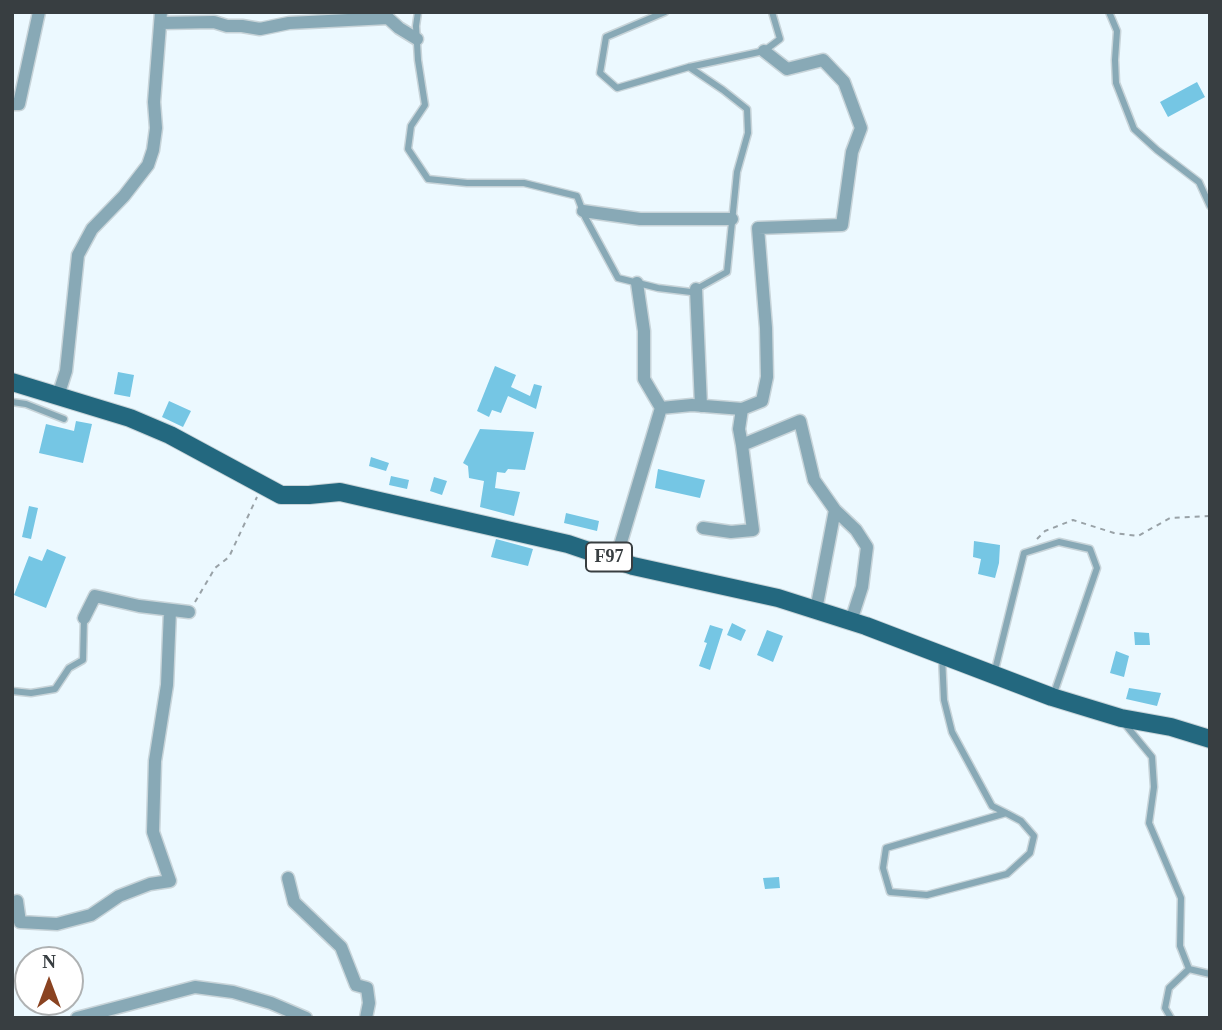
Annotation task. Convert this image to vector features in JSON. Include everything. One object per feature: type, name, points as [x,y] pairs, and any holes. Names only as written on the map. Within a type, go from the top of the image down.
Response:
[{"type":"main road","name":"F97","points":[[12,382],[130,418],[170,435],[281,495],[340,492],[568,544],[676,576],[778,598],[942,654],[1052,698],[1210,739]]},
{"type":"street","points":[[12,104],[19,104],[38,12]]},
{"type":"street","points":[[58,396],[66,371],[78,255],[92,229],[124,196],[148,165],[153,150],[161,18],[260,29],[318,17],[388,18],[417,39]]},
{"type":"street","points":[[661,408],[701,406],[742,409],[762,401],[767,377],[766,328],[758,228],[842,225],[852,152],[861,128],[844,82],[823,60],[787,69],[764,51]]},
{"type":"street","points":[[583,211],[640,219],[732,219]]},
{"type":"street","points":[[616,559],[661,408],[644,379],[644,331],[637,283]]},
{"type":"street","points":[[696,289],[701,406]]},
{"type":"street","points":[[703,528],[730,532],[753,530],[739,429],[742,409]]},
{"type":"street","points":[[742,445],[800,421],[814,480],[835,510],[856,530],[867,547],[862,587],[851,621]]},
{"type":"street","points":[[816,610],[835,510]]},
{"type":"street","points":[[84,618],[95,596],[139,606],[189,612]]},
{"type":"street","points":[[12,903],[17,901],[20,922],[57,924],[91,915],[119,896],[150,884],[170,881],[153,832],[153,783],[167,685],[170,610]]},
{"type":"street","points":[[288,878],[294,901],[341,947],[356,985],[367,988],[369,1003],[366,1018]]},
{"type":"street","points":[[77,1018],[195,987],[246,995],[306,1018]]},
{"type":"lane","points":[[418,12],[417,39],[425,104],[411,126],[408,149],[428,179],[467,183],[524,183],[577,196],[618,278],[691,292],[727,272],[737,172],[748,133],[747,109],[689,67]]},
{"type":"lane","points":[[665,12],[606,37],[600,74],[617,88],[689,67],[764,51],[780,39],[772,12]]},
{"type":"lane","points":[[1109,12],[1117,31],[1116,83],[1134,129],[1199,182],[1210,206]]},
{"type":"lane","points":[[12,402],[26,404],[64,419]]},
{"type":"lane","points":[[993,675],[1024,552],[1059,542],[1090,549],[1097,568],[1052,698]]},
{"type":"lane","points":[[12,691],[31,693],[55,689],[69,668],[83,660],[84,618]]},
{"type":"lane","points":[[942,654],[944,700],[952,732],[992,806],[1006,813],[1021,821],[1034,836],[1030,853],[1007,874],[927,895],[890,892],[883,867],[886,848],[1006,813]]},
{"type":"lane","points":[[1121,718],[1129,732],[1152,757],[1154,788],[1149,823],[1181,898],[1180,946],[1189,969]]},
{"type":"lane","points":[[1189,969],[1210,974]]},
{"type":"lane","points":[[1171,1018],[1165,1008],[1169,988],[1189,969]]},
{"type":"path","points":[[189,612],[215,568],[229,557],[262,487]]},
{"type":"path","points":[[1024,552],[1045,531],[1073,520],[1114,533],[1138,536],[1170,518],[1210,516]]},
{"type":"building","points":[[1197,82],[1205,97],[1168,117],[1160,102]]},
{"type":"building","points":[[495,366],[516,375],[511,387],[530,396],[534,384],[542,386],[536,409],[508,396],[501,413],[492,410],[489,417],[477,411]]},
{"type":"building","points":[[118,372],[134,375],[130,397],[114,394]]},
{"type":"building","points":[[169,401],[191,411],[183,427],[162,417]]},
{"type":"building","points":[[76,421],[92,424],[83,463],[39,453],[46,424],[74,431]]},
{"type":"building","points":[[480,429],[534,432],[525,470],[508,469],[505,473],[497,472],[495,488],[520,492],[514,516],[480,507],[484,481],[469,478],[468,466],[463,463]]},
{"type":"building","points":[[371,457],[389,463],[386,471],[369,466]]},
{"type":"building","points":[[658,469],[705,480],[700,498],[655,488]]},
{"type":"building","points":[[391,476],[409,480],[407,489],[389,485]]},
{"type":"building","points":[[434,477],[447,481],[442,495],[430,491]]},
{"type":"building","points":[[29,506],[38,508],[31,539],[22,537]]},
{"type":"building","points":[[566,513],[599,521],[597,531],[564,523]]},
{"type":"building","points":[[496,539],[533,549],[528,566],[491,557]]},
{"type":"building","points":[[974,541],[1000,545],[995,578],[978,574],[981,559],[973,557]]},
{"type":"building","points":[[47,549],[66,557],[46,608],[14,595],[29,556],[42,561]]},
{"type":"building","points":[[732,623],[746,630],[741,641],[727,635]]},
{"type":"building","points":[[710,625],[723,629],[710,670],[699,666]]},
{"type":"building","points":[[767,630],[783,636],[773,662],[757,655]]},
{"type":"building","points":[[1134,632],[1149,633],[1150,645],[1135,645]]},
{"type":"building","points":[[1116,651],[1129,656],[1124,677],[1110,673]]},
{"type":"building","points":[[1129,688],[1161,693],[1157,706],[1126,699]]},
{"type":"building","points":[[779,877],[780,888],[765,889],[763,878]]}]
